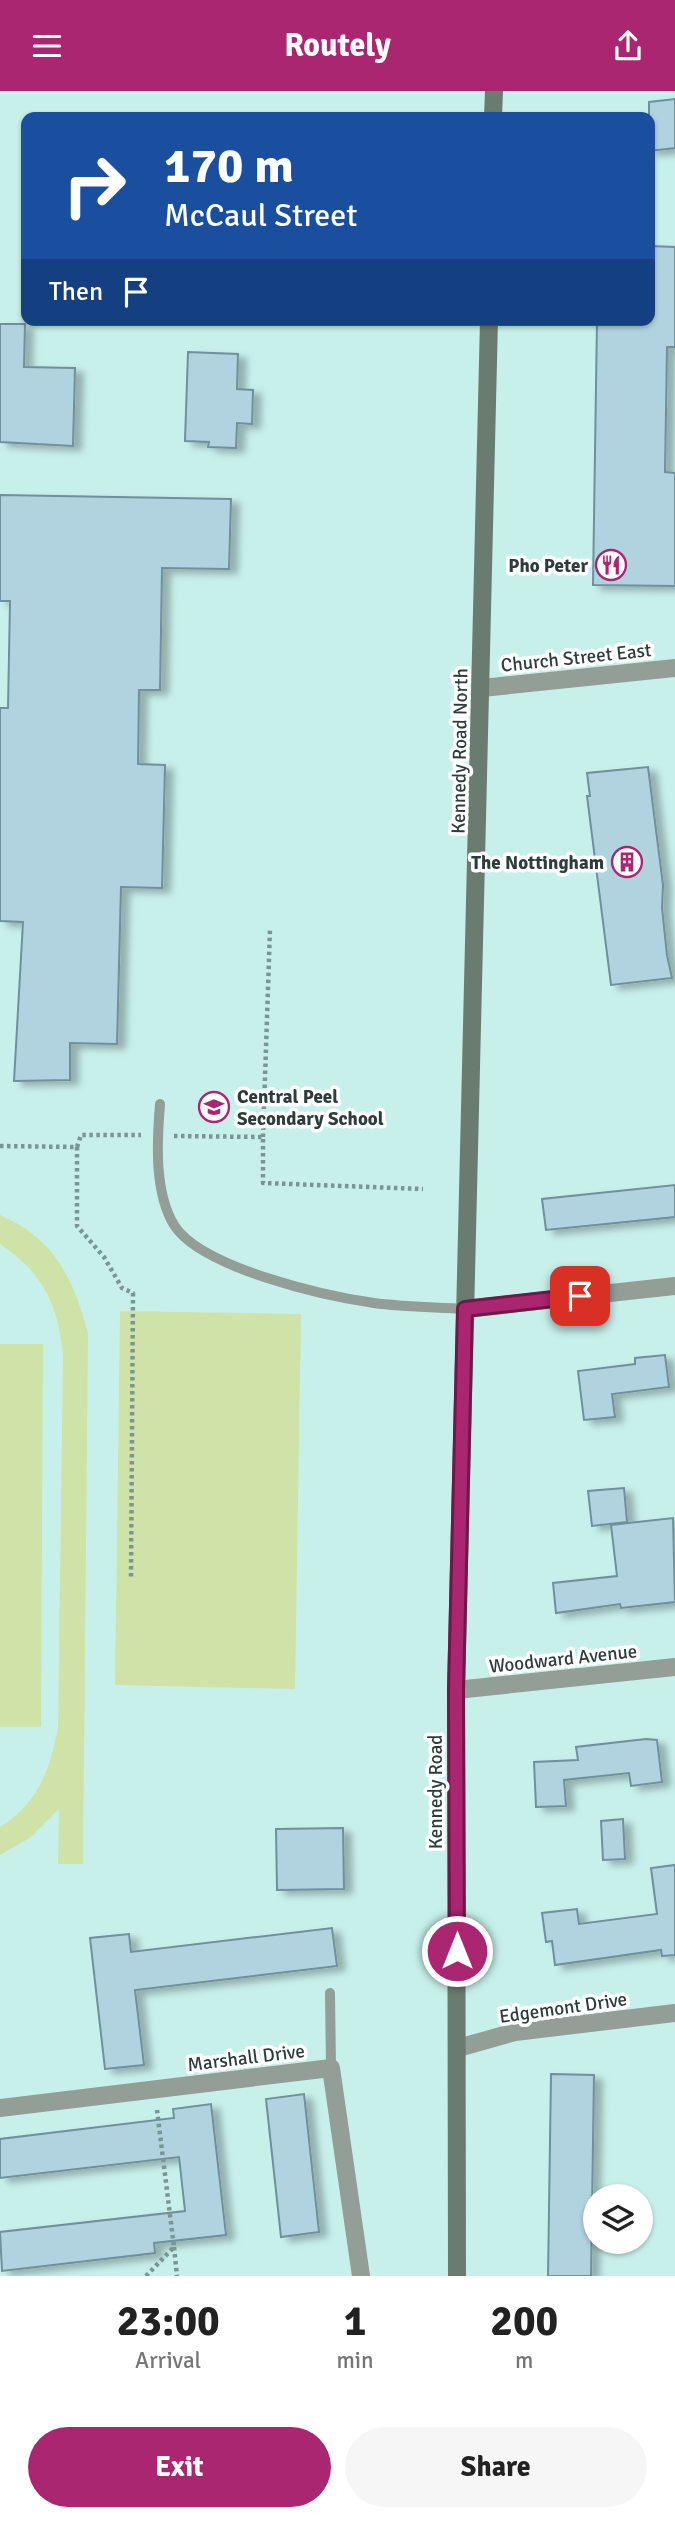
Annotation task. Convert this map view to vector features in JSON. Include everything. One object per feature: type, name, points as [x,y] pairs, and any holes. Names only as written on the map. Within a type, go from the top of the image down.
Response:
[{"type":"main road","points":[[493,112],[494,91]]},
{"type":"main road","name":"Kennedy Road North","points":[[465,1309],[489,326]]},
{"type":"main road","name":"Kennedy Road","points":[[457,2276],[456,1690],[465,1309]]},
{"type":"street","name":"Church Street East","points":[[482,688],[675,668]]},
{"type":"street","points":[[465,1309],[675,1286]]},
{"type":"street","name":"Woodward Avenue","points":[[456,1690],[675,1667]]},
{"type":"street","name":"Edgemont Drive","points":[[458,2048],[515,2032],[675,2013]]},
{"type":"street","name":"Marshall Drive","points":[[0,2108],[331,2068],[361,2276]]},
{"type":"lane","points":[[160,1104],[158,1135],[165,1203],[175,1226],[199,1249],[232,1266],[341,1298],[465,1309]]},
{"type":"lane","points":[[330,1993],[331,2068]]},
{"type":"path","points":[[270,929],[263,1183],[423,1189]]},
{"type":"path","points":[[131,1579],[133,1293],[122,1288],[104,1257],[77,1226],[77,1147],[81,1135],[263,1137]]},
{"type":"path","points":[[0,1146],[77,1147]]},
{"type":"path","points":[[155,2089],[177,2276]]},
{"type":"path","points":[[146,2276],[174,2247]]},
{"type":"green space","points":[[0,1215],[35,1236],[59,1262],[76,1295],[88,1333],[83,1864],[58,1864],[59,1809],[31,1837],[0,1855],[0,1827],[24,1808],[33,1796],[51,1758],[58,1728],[63,1353],[57,1319],[45,1291],[27,1266],[0,1244]]},
{"type":"green space","points":[[120,1311],[301,1314],[295,1689],[115,1685]]},
{"type":"green space","points":[[0,1344],[43,1344],[41,1727],[0,1727]]},
{"type":"building","points":[[675,99],[675,148],[655,150],[655,112],[649,112],[649,102]]},
{"type":"building","points":[[655,246],[675,247],[675,347],[667,347],[665,472],[675,473],[675,586],[593,585],[597,326],[655,326]]},
{"type":"building","points":[[0,324],[21,324],[25,326],[24,367],[75,368],[73,446],[0,442]]},
{"type":"building","points":[[188,352],[238,354],[237,389],[253,390],[252,424],[237,423],[236,448],[208,447],[209,442],[185,441]]},
{"type":"building","points":[[0,495],[231,499],[229,569],[162,568],[160,690],[139,690],[138,764],[165,765],[162,888],[121,887],[117,1044],[70,1043],[70,1080],[14,1081],[23,922],[0,921],[0,708],[8,708],[10,601],[0,601]]},
{"type":"building","name":"The Nottingham","points":[[648,767],[663,885],[662,908],[667,955],[672,978],[611,985],[587,796],[590,796],[587,773]]},
{"type":"building","points":[[675,1185],[675,1217],[546,1230],[542,1199]]},
{"type":"building","points":[[665,1355],[669,1387],[612,1394],[615,1417],[584,1420],[578,1371],[635,1364],[635,1358]]},
{"type":"building","points":[[624,1488],[627,1522],[592,1526],[588,1491]]},
{"type":"building","points":[[673,1518],[675,1602],[621,1608],[620,1604],[556,1613],[553,1583],[617,1576],[611,1525]]},
{"type":"building","points":[[657,1740],[662,1782],[631,1786],[629,1773],[564,1780],[566,1806],[536,1807],[534,1762],[578,1760],[576,1747]]},
{"type":"building","points":[[623,1819],[625,1859],[603,1860],[601,1821]]},
{"type":"building","points":[[343,1828],[344,1889],[277,1890],[276,1829]]},
{"type":"building","points":[[675,1865],[675,1955],[662,1956],[661,1950],[555,1965],[552,1941],[546,1942],[542,1913],[577,1909],[579,1924],[657,1914],[651,1868]]},
{"type":"building","points":[[332,1928],[337,1966],[135,1990],[144,2065],[105,2069],[90,1938],[129,1934],[131,1952]]},
{"type":"building","points":[[551,2074],[594,2075],[592,2184],[583,2184],[583,2254],[591,2254],[591,2276],[548,2276]]},
{"type":"building","points":[[304,2094],[319,2232],[281,2237],[266,2099]]},
{"type":"building","points":[[211,2104],[226,2235],[154,2243],[155,2253],[2,2271],[0,2232],[185,2211],[179,2157],[0,2178],[0,2139],[174,2118],[173,2109]]},
{"type":"place","name":"Pho Peter","points":[[611,565]]},
{"type":"place","name":"The Nottingham","points":[[627,862]]},
{"type":"place","name":"Central Peel Secondary School","points":[[214,1107]]},
{"type":"route","points":[[457,1951],[456,1690],[465,1309],[580,1296]]}]
